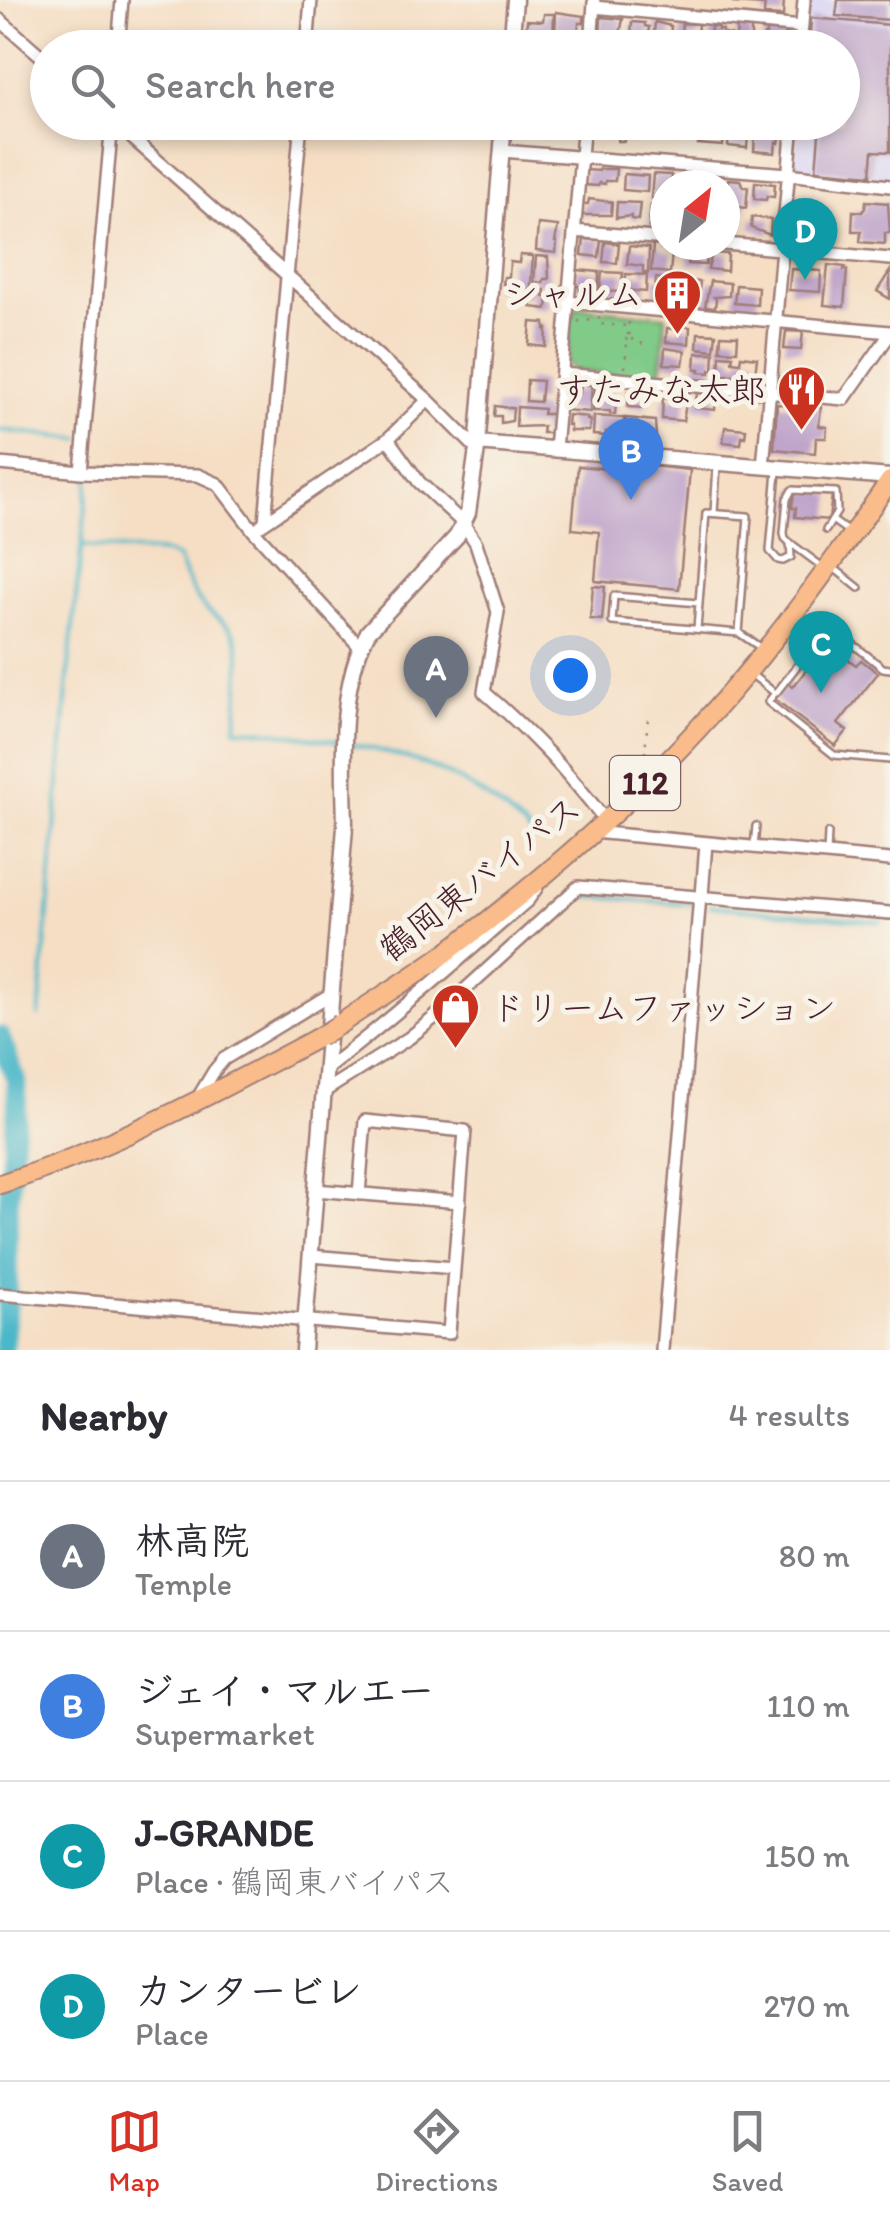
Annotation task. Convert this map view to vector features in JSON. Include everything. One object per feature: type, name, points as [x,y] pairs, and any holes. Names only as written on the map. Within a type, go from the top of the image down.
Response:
[{"type":"highway","name":"鶴岡東バイパス","points":[[0,1184],[195,1103],[319,1037],[446,953],[550,870],[689,738],[748,672],[890,479]]},
{"type":"street","points":[[120,30],[122,0]]},
{"type":"street","points":[[308,30],[311,0]]},
{"type":"street","points":[[512,30],[515,0]]},
{"type":"street","points":[[802,30],[804,0]]},
{"type":"street","points":[[592,30],[594,4],[802,27]]},
{"type":"street","points":[[0,20],[30,46]]},
{"type":"street","points":[[81,472],[111,140]]},
{"type":"street","points":[[133,140],[477,446],[555,449],[890,479]]},
{"type":"street","points":[[265,522],[299,140]]},
{"type":"street","points":[[303,1350],[344,827],[344,740],[351,680],[368,632],[457,536],[470,502],[503,140]]},
{"type":"street","points":[[555,449],[582,140]]},
{"type":"street","points":[[770,467],[771,394],[791,140]]},
{"type":"street","points":[[502,151],[890,186]]},
{"type":"street","points":[[574,231],[650,238]]},
{"type":"street","points":[[740,245],[890,259]]},
{"type":"street","points":[[562,374],[844,399],[890,333],[568,302]]},
{"type":"street","points":[[253,530],[388,439],[428,400]]},
{"type":"street","points":[[388,439],[419,482],[463,523],[476,543],[498,612],[484,692],[564,769],[599,826],[706,843],[890,860]]},
{"type":"street","points":[[0,464],[81,472],[198,475],[218,484],[253,530],[360,647]]},
{"type":"street","points":[[662,1350],[706,843]]},
{"type":"street","points":[[325,1070],[528,900],[550,870]]},
{"type":"street","points":[[322,1092],[436,1018],[578,887],[890,913]]},
{"type":"street","points":[[195,1103],[224,1059],[331,994]]},
{"type":"street","points":[[0,1294],[449,1333],[465,1131],[365,1121],[359,1194]]},
{"type":"street","points":[[316,1190],[460,1202]]},
{"type":"street","points":[[311,1256],[454,1268]]},
{"type":"lane","points":[[714,513],[718,463]]},
{"type":"lane","points":[[770,467],[770,551],[778,560],[788,560],[790,543]]},
{"type":"lane","points":[[826,530],[838,512],[836,492],[792,490],[786,499],[785,538],[859,588]]},
{"type":"lane","points":[[697,630],[706,512],[748,516],[739,633]]},
{"type":"lane","points":[[832,520],[852,534]]},
{"type":"lane","points":[[699,602],[614,596],[612,622],[739,633],[764,650]]},
{"type":"lane","points":[[890,669],[883,668],[829,626],[768,702],[834,754],[890,760]]},
{"type":"lane","points":[[748,672],[776,693]]},
{"type":"lane","points":[[754,847],[756,826]]},
{"type":"lane","points":[[827,854],[828,833]]},
{"type":"path","points":[[624,376],[629,312]]},
{"type":"path","points":[[571,322],[599,319],[598,324],[628,326]]},
{"type":"path","points":[[628,337],[648,346]]},
{"type":"path","points":[[644,764],[648,717]]},
{"type":"shaded area","points":[[810,0],[890,0],[890,179],[802,170],[795,163],[797,140],[860,140],[860,30],[807,30]]},
{"type":"green space","points":[[578,307],[666,316],[660,380],[575,371],[567,363],[571,315]]},
{"type":"building","points":[[763,0],[763,5],[733,3]]},
{"type":"building","points":[[765,0],[784,0],[783,16],[764,15]]},
{"type":"building","points":[[838,0],[890,0],[890,20],[836,16]]},
{"type":"building","points":[[556,12],[584,16],[578,30],[555,30]]},
{"type":"building","points":[[544,14],[554,14],[553,30],[526,30],[527,20],[543,21]]},
{"type":"building","points":[[601,17],[623,19],[621,30],[600,30]]},
{"type":"building","points":[[811,18],[890,25],[890,152],[873,151],[871,175],[816,170],[818,140],[860,140],[860,30],[810,30]]},
{"type":"building","points":[[632,22],[649,27],[649,30],[631,30]]},
{"type":"building","points":[[655,22],[671,26],[671,30],[654,30]]},
{"type":"building","points":[[682,23],[698,24],[698,30],[681,30]]},
{"type":"building","points":[[698,140],[723,140],[723,146],[698,144]]},
{"type":"building","points":[[728,140],[748,140],[747,148],[728,146]]},
{"type":"building","points":[[755,140],[779,140],[775,153],[754,151]]},
{"type":"building","points":[[616,169],[615,181],[584,185],[586,170]]},
{"type":"building","points":[[624,174],[648,176],[647,192],[623,190]]},
{"type":"building","points":[[740,180],[743,187],[748,187],[746,208],[740,207]]},
{"type":"building","points":[[755,182],[775,184],[774,197],[754,199]]},
{"type":"building","points":[[589,199],[612,202],[611,215],[582,215],[583,204],[588,204]]},
{"type":"building","points":[[866,201],[888,203],[890,233],[885,233],[885,244],[860,242],[861,231],[852,231],[853,211],[862,212]]},
{"type":"building","points":[[617,202],[640,203],[638,220],[631,216],[616,218]]},
{"type":"building","points":[[752,217],[771,219],[770,235],[751,228]]},
{"type":"building","points":[[538,224],[558,226],[556,253],[536,251]]},
{"type":"building","points":[[584,239],[601,240],[599,257],[582,255]]},
{"type":"building","points":[[605,242],[619,244],[617,263],[603,262]]},
{"type":"building","points":[[629,246],[649,248],[648,273],[643,272],[643,266],[627,264]]},
{"type":"building","points":[[520,255],[533,256],[530,296],[507,294],[508,284],[503,284],[504,277],[509,277],[510,262],[519,263]]},
{"type":"building","points":[[536,256],[548,257],[549,279],[543,283],[534,282]]},
{"type":"building","points":[[652,260],[671,260],[670,273],[651,271]]},
{"type":"building","points":[[688,260],[706,260],[706,265],[688,264]]},
{"type":"building","points":[[710,260],[728,260],[727,271],[708,269]]},
{"type":"building","points":[[828,265],[847,270],[844,307],[824,305]]},
{"type":"building","points":[[791,269],[821,271],[820,292],[789,290]]},
{"type":"building","points":[[577,270],[599,272],[598,292],[576,286]]},
{"type":"building","points":[[890,271],[890,299],[877,291]]},
{"type":"building","points":[[602,272],[623,273],[621,292],[600,291]]},
{"type":"building","points":[[626,274],[647,275],[646,292],[625,290]]},
{"type":"building","points":[[656,278],[700,282],[698,298],[655,294]]},
{"type":"building","points":[[710,281],[730,283],[729,296],[714,297],[715,308],[705,307]]},
{"type":"building","points":[[736,285],[758,287],[757,305],[734,303]]},
{"type":"building","points":[[533,289],[545,290],[547,309],[531,307]]},
{"type":"building","points":[[531,322],[545,323],[546,347],[529,345]]},
{"type":"building","name":"シャルム","points":[[680,326],[690,327],[689,344],[666,342],[667,328],[680,330]]},
{"type":"building","points":[[786,331],[803,332],[801,350],[784,349]]},
{"type":"building","points":[[698,333],[716,334],[714,350],[697,348]]},
{"type":"building","points":[[721,335],[738,336],[737,351],[720,350]]},
{"type":"building","points":[[665,348],[685,351],[683,365],[664,364]]},
{"type":"building","points":[[696,353],[714,353],[710,373],[695,369]]},
{"type":"building","points":[[720,355],[733,356],[732,361],[740,362],[741,356],[757,358],[755,375],[719,375]]},
{"type":"building","points":[[527,380],[542,381],[540,402],[526,401]]},
{"type":"building","points":[[581,384],[592,385],[590,412],[564,410],[565,392],[580,393]]},
{"type":"building","points":[[595,385],[611,386],[610,403],[616,403],[615,414],[593,411]]},
{"type":"building","points":[[629,391],[647,392],[646,408],[628,407]]},
{"type":"building","points":[[697,393],[716,395],[715,410],[695,408]]},
{"type":"building","points":[[663,398],[687,398],[683,421],[662,419]]},
{"type":"building","name":"すたみな太郎","points":[[777,404],[821,407],[819,426],[827,427],[826,438],[816,438],[815,453],[774,449]]},
{"type":"building","points":[[495,406],[513,408],[512,421],[501,423],[501,416],[494,416]]},
{"type":"building","points":[[517,407],[544,409],[543,414],[552,414],[550,433],[542,433],[543,426],[516,427]]},
{"type":"building","points":[[568,415],[587,417],[589,431],[570,431]]},
{"type":"building","points":[[594,416],[624,418],[624,430],[613,429],[606,436],[593,435]]},
{"type":"building","points":[[626,418],[655,421],[656,437],[625,437]]},
{"type":"building","points":[[725,427],[746,429],[741,444],[723,442]]},
{"type":"building","points":[[621,463],[690,470],[679,589],[595,581],[599,532],[572,529],[578,466],[620,470]]},
{"type":"building","points":[[819,487],[827,488],[826,495],[832,495],[829,520],[795,517],[794,491],[818,493]]},
{"type":"building","points":[[593,586],[605,587],[602,620],[590,619]]},
{"type":"building","points":[[827,643],[856,665],[861,660],[878,673],[838,724],[847,731],[835,746],[775,699],[788,683],[793,687]]},
{"type":"waterway","points":[[0,430],[80,439]]},
{"type":"waterway","points":[[89,440],[93,440],[90,467]]},
{"type":"waterway","points":[[39,1016],[89,477]]},
{"type":"waterway","points":[[83,546],[166,553],[178,558],[200,602],[231,630],[237,642],[240,665],[236,729],[341,742],[431,767],[484,795],[537,839]]},
{"type":"waterway","points":[[578,896],[693,904]]},
{"type":"waterway","points":[[711,906],[881,922]]},
{"type":"waterway","points":[[0,1036],[16,1080],[17,1103],[3,1350]]},
{"type":"place","name":"カンタービレ","points":[[805,280]]},
{"type":"place","name":"シャルム","points":[[678,336]]},
{"type":"place","name":"すたみな太郎","points":[[801,432]]},
{"type":"place","name":"ジェイ・マルエー","points":[[631,500]]},
{"type":"place","name":"J-GRANDE","points":[[821,693]]},
{"type":"place","name":"林高院","points":[[436,718]]},
{"type":"place","name":"ドリームファッション","points":[[455,1050]]}]
